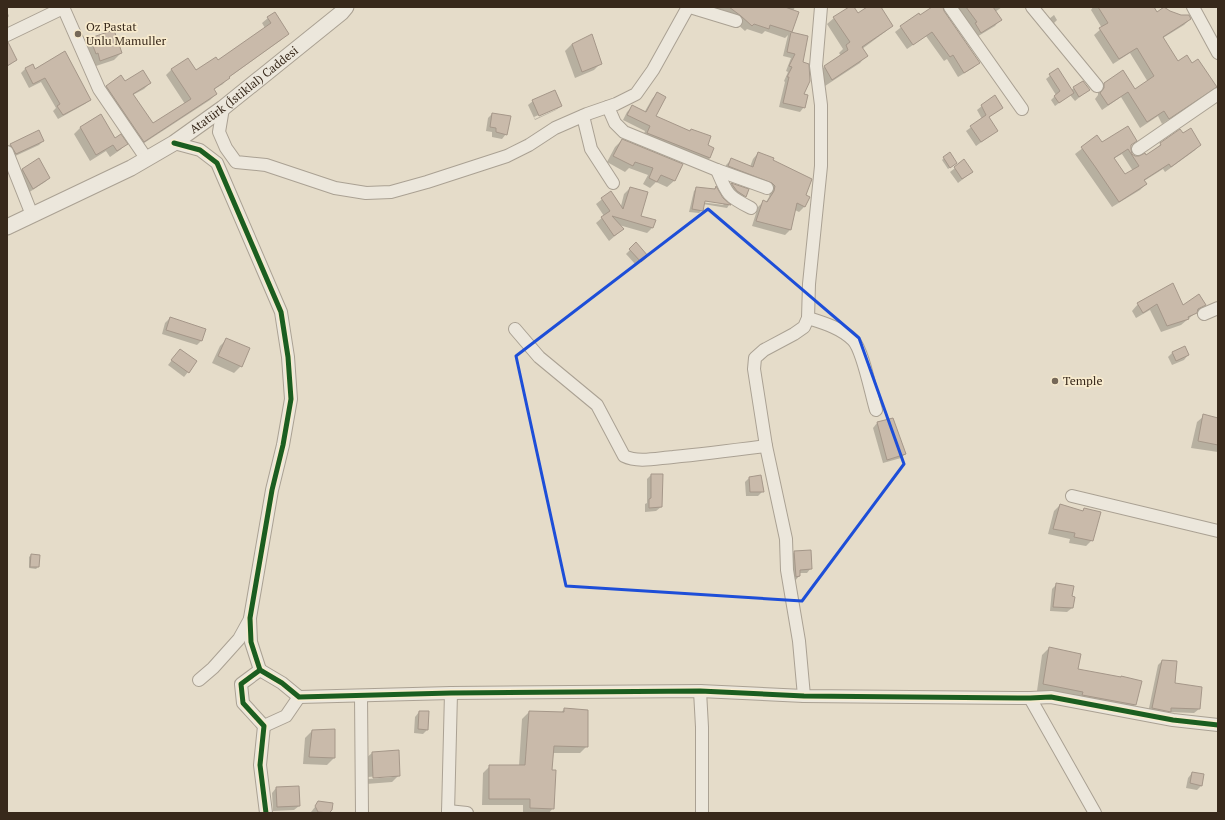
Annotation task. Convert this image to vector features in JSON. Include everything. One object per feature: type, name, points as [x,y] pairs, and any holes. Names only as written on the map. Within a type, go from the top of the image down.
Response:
[{"type":"street","name":"Atatürk (İstiklal) Caddesi","points":[[7,227],[131,168],[174,143],[223,108],[341,13],[346,7]]},
{"type":"street","points":[[223,108],[219,132],[226,148],[236,162],[266,165],[335,188],[366,193],[391,192],[507,156],[529,145],[555,128],[636,94],[654,70],[689,7],[736,21]]},
{"type":"street","points":[[804,696],[799,641],[787,570],[786,539],[766,446],[754,369],[755,358],[764,350],[804,327],[808,318],[809,284],[820,166],[821,105],[816,66],[820,7]]},
{"type":"street","points":[[950,7],[1022,109]]},
{"type":"street","points":[[1032,7],[1097,86]]},
{"type":"street","points":[[1193,7],[1218,53]]},
{"type":"street","points":[[7,35],[63,8],[99,89],[146,158]]},
{"type":"street","points":[[1138,149],[1218,94]]},
{"type":"street","points":[[608,107],[615,122],[624,132],[717,170],[767,188]]},
{"type":"street","points":[[582,116],[591,149],[612,183]]},
{"type":"street","points":[[174,143],[200,150],[217,163],[281,312],[288,357],[291,399],[283,445],[272,490],[250,618],[251,642],[260,670],[282,683],[299,697],[451,693],[700,690],[804,696],[1051,697],[1173,720],[1218,725]]},
{"type":"street","points":[[7,152],[32,215]]},
{"type":"street","points":[[717,170],[726,192],[735,200],[751,208]]},
{"type":"street","points":[[1204,314],[1218,308]]},
{"type":"street","points":[[808,318],[842,331],[854,340],[861,355],[876,410]]},
{"type":"street","points":[[515,329],[539,357],[597,406],[624,456],[630,459],[712,453],[766,446]]},
{"type":"street","points":[[1072,496],[1218,530]]},
{"type":"street","points":[[199,680],[213,668],[239,639],[250,618]]},
{"type":"street","points":[[260,670],[241,684],[244,703],[264,726],[260,765],[266,813]]},
{"type":"street","points":[[700,690],[702,726],[702,813]]},
{"type":"street","points":[[451,693],[448,812],[467,813]]},
{"type":"street","points":[[361,696],[362,813]]},
{"type":"street","points":[[264,726],[286,716],[299,697]]},
{"type":"street","points":[[1030,698],[1095,813]]},
{"type":"highlighted area","points":[[708,209],[859,338],[904,464],[802,601],[566,586],[516,356]]},
{"type":"building","points":[[729,7],[785,7],[799,12],[792,32],[770,25],[769,29],[754,24],[752,26]]},
{"type":"building","points":[[849,7],[854,7],[858,13],[867,7],[881,7],[893,26],[862,47],[868,56],[832,80],[824,66],[848,50],[846,45],[850,42],[833,17]]},
{"type":"building","points":[[932,7],[943,7],[944,11],[980,63],[964,73],[953,55],[950,57],[932,32],[913,45],[900,26],[919,13],[920,15]]},
{"type":"building","points":[[966,7],[993,7],[1002,20],[981,33],[975,23],[977,22]]},
{"type":"building","points":[[1098,7],[1154,7],[1157,12],[1164,7],[1181,15],[1189,15],[1191,19],[1163,37],[1178,61],[1187,55],[1192,63],[1198,59],[1217,87],[1169,119],[1164,111],[1147,122],[1128,92],[1108,105],[1100,93],[1104,88],[1104,83],[1123,70],[1135,89],[1154,76],[1137,48],[1119,59],[1099,28],[1108,23]]},
{"type":"building","points":[[275,12],[289,34],[214,89],[217,94],[144,142],[106,86],[121,75],[125,81],[143,70],[151,83],[133,94],[153,123],[191,99],[171,69],[188,58],[196,70],[216,57],[218,60],[271,23],[267,17]]},
{"type":"building","points":[[114,30],[122,53],[100,61],[98,53],[96,54],[90,38]]},
{"type":"building","points":[[791,32],[808,36],[803,62],[809,64],[810,81],[804,94],[808,95],[805,108],[783,103],[789,77],[787,77],[792,67],[789,66],[795,54],[787,52]]},
{"type":"building","points":[[592,34],[602,64],[582,72],[572,44]]},
{"type":"building","points":[[7,42],[17,60],[7,66]]},
{"type":"building","points":[[65,51],[91,100],[63,115],[57,106],[60,104],[45,78],[33,84],[25,68],[33,64],[35,69]]},
{"type":"building","points":[[1058,68],[1074,93],[1059,103],[1054,96],[1060,91],[1049,74]]},
{"type":"building","points":[[1083,81],[1090,90],[1079,97],[1073,87]]},
{"type":"building","points":[[555,90],[562,106],[539,116],[532,100]]},
{"type":"building","points":[[657,92],[666,97],[656,116],[690,131],[691,129],[711,136],[708,145],[714,148],[710,158],[647,133],[650,126],[627,115],[632,105],[646,112]]},
{"type":"building","points":[[995,95],[1003,108],[989,117],[998,131],[981,142],[970,126],[986,115],[981,105]]},
{"type":"building","points":[[492,113],[511,116],[507,135],[496,132],[496,128],[490,127]]},
{"type":"building","points":[[101,114],[115,138],[121,134],[128,144],[117,151],[113,145],[96,155],[80,127]]},
{"type":"building","points":[[1128,126],[1137,141],[1131,145],[1132,154],[1135,156],[1145,153],[1146,155],[1180,129],[1183,133],[1191,128],[1201,145],[1171,167],[1169,164],[1144,180],[1147,184],[1119,202],[1081,147],[1097,135],[1102,142]],"holes":[[[1128,149],[1139,166],[1125,174],[1114,158]]]},
{"type":"building","points":[[39,130],[44,141],[16,154],[10,144]]},
{"type":"building","points":[[622,139],[683,164],[675,181],[661,175],[657,182],[649,178],[653,168],[635,162],[633,166],[613,156]]},
{"type":"building","points":[[758,152],[774,158],[773,160],[812,179],[806,195],[810,197],[805,207],[797,203],[791,230],[756,221],[763,200],[767,202],[774,191],[775,186],[772,183],[728,166],[731,158],[753,167]]},
{"type":"building","points":[[950,152],[957,163],[950,168],[943,157]]},
{"type":"building","points":[[39,158],[50,178],[33,189],[22,169]]},
{"type":"building","points":[[964,159],[973,172],[962,179],[954,167]]},
{"type":"building","points":[[731,183],[749,189],[746,197],[737,191]]},
{"type":"building","points":[[716,186],[723,198],[731,205],[705,201],[703,211],[692,209],[696,187],[715,189]]},
{"type":"building","points":[[630,187],[648,192],[641,216],[656,220],[653,228],[612,216],[624,229],[614,236],[601,217],[610,211],[601,198],[611,191],[623,209]]},
{"type":"building","points":[[636,242],[648,256],[641,262],[629,249]]},
{"type":"building","points":[[1173,283],[1183,305],[1199,294],[1206,305],[1198,309],[1197,313],[1188,317],[1189,319],[1167,326],[1157,304],[1143,313],[1137,303]]},
{"type":"building","points":[[170,317],[206,329],[202,341],[166,330]]},
{"type":"building","points":[[226,338],[250,348],[242,367],[218,356]]},
{"type":"building","points":[[1185,346],[1189,355],[1176,361],[1172,352]]},
{"type":"building","points":[[180,349],[197,361],[189,373],[171,360]]},
{"type":"building","points":[[1203,414],[1218,418],[1218,445],[1198,441]]},
{"type":"building","points":[[893,418],[906,454],[887,460],[877,422]]},
{"type":"building","points":[[651,474],[663,474],[662,507],[649,508],[649,499],[651,498]]},
{"type":"building","points":[[761,475],[764,492],[750,492],[749,477]]},
{"type":"building","points":[[1060,504],[1083,511],[1084,508],[1101,512],[1093,541],[1074,537],[1075,533],[1053,529]]},
{"type":"building","points":[[811,550],[812,569],[800,570],[800,576],[796,577],[794,551]]},
{"type":"building","points":[[31,554],[40,555],[39,567],[30,567]]},
{"type":"building","points":[[1056,583],[1074,586],[1072,596],[1075,597],[1073,608],[1053,607]]},
{"type":"building","points":[[1049,647],[1081,654],[1078,669],[1142,681],[1136,705],[1082,695],[1083,692],[1043,684]]},
{"type":"building","points":[[1162,660],[1177,661],[1175,683],[1202,687],[1200,709],[1171,708],[1171,712],[1152,708]]},
{"type":"building","points":[[564,708],[588,710],[588,747],[554,746],[552,770],[556,770],[554,809],[530,808],[530,799],[489,799],[489,765],[525,765],[529,711],[564,712]]},
{"type":"building","points":[[419,711],[429,711],[428,730],[418,729]]},
{"type":"building","points":[[335,729],[335,758],[309,757],[312,730]]},
{"type":"building","points":[[399,750],[400,776],[373,778],[372,752]]},
{"type":"building","points":[[1192,772],[1204,774],[1202,786],[1190,783]]},
{"type":"building","points":[[299,786],[300,806],[277,807],[276,787]]},
{"type":"building","points":[[318,801],[333,803],[332,810],[329,813],[318,812],[315,806]]},
{"type":"cycle path","points":[[174,143],[200,150],[217,163],[281,312],[288,357],[291,399],[283,445],[272,490],[250,618],[251,642],[260,670],[241,684],[243,703],[264,726],[260,765],[266,813]]},
{"type":"cycle path","points":[[260,670],[282,683],[299,697],[451,693],[700,691],[804,696],[1051,697],[1173,720],[1218,725]]},
{"type":"place","name":"Oz Pastat Unlu Mamuller","points":[[78,34]]},
{"type":"place","name":"Temple","points":[[1055,381]]}]
